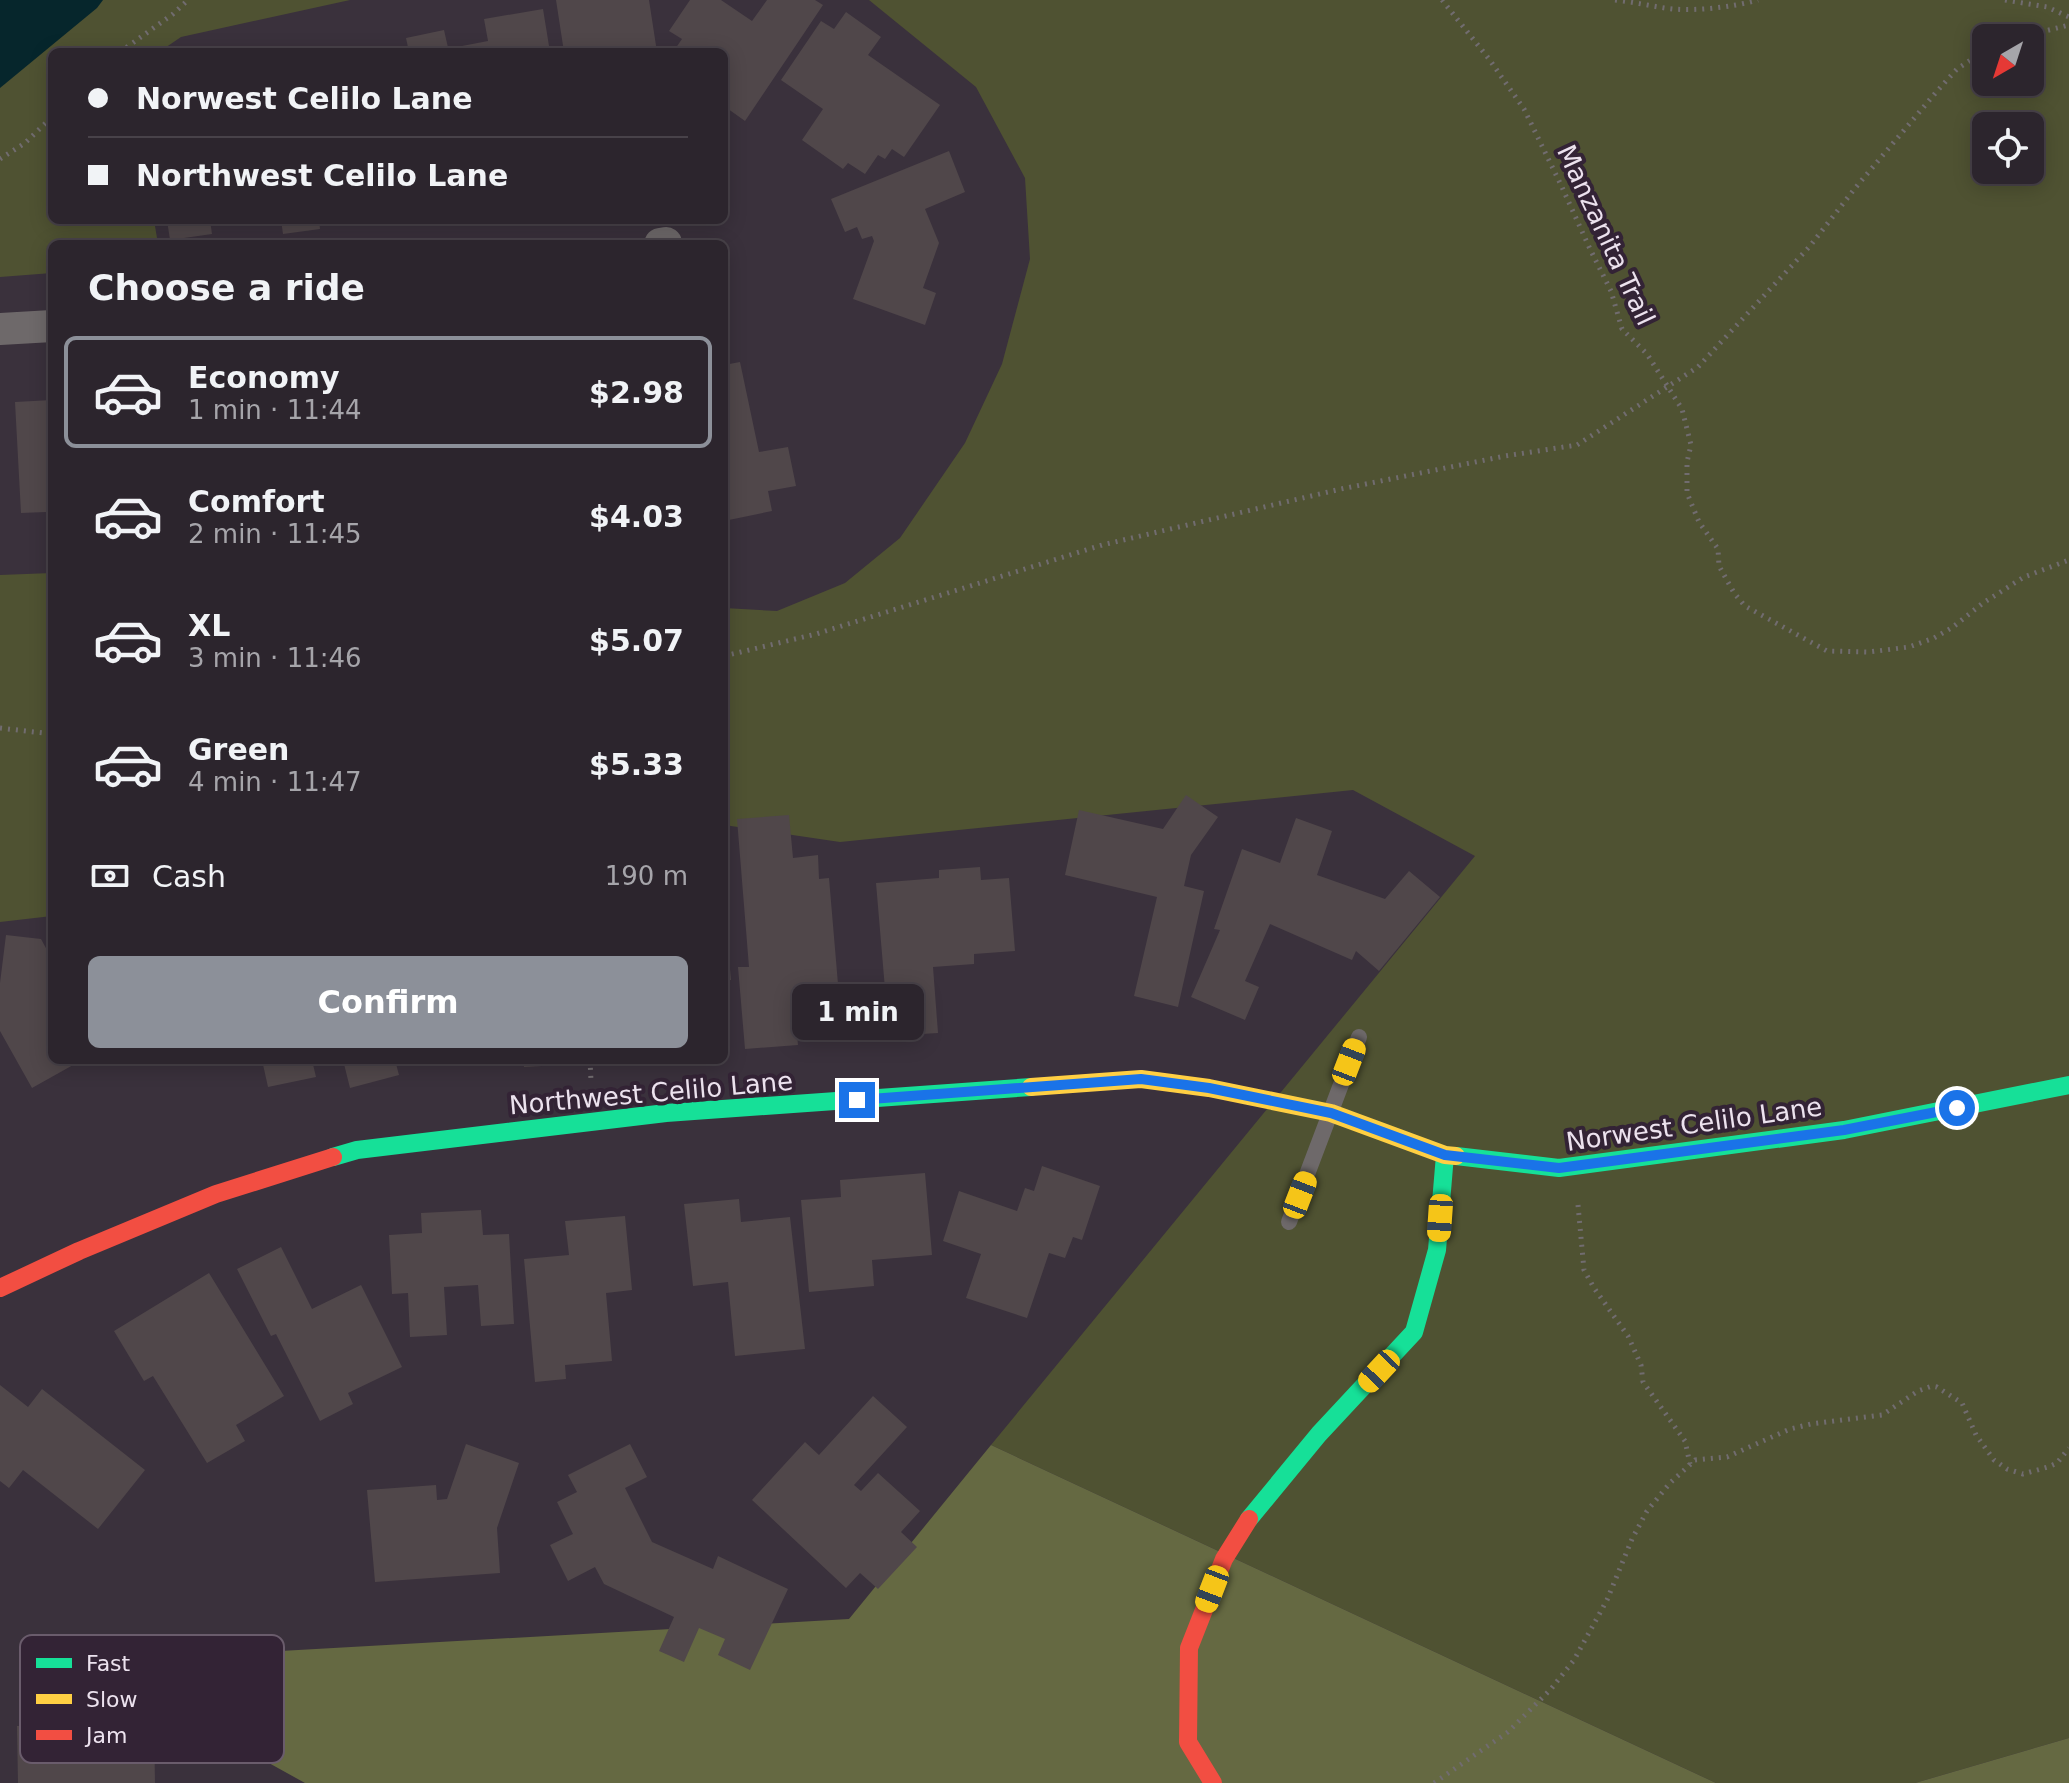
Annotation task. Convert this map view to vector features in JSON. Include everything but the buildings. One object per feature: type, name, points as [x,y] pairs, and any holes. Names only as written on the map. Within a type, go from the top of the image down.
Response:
[{"type":"street","points":[[0,329],[48,326]]},
{"type":"street","name":"Northwest Celilo Lane","points":[[0,1288],[79,1251],[216,1194],[357,1150],[666,1113],[1141,1079],[1209,1088],[1331,1113]]},
{"type":"street","name":"Norwest Celilo Lane","points":[[1331,1113],[1445,1155],[1559,1168],[1844,1130],[2069,1085]]},
{"type":"street","points":[[1213,1783],[1188,1742],[1189,1648],[1224,1559],[1252,1514],[1319,1434],[1414,1332],[1437,1250],[1445,1155]]},
{"type":"lane","points":[[1289,1222],[1359,1037]]},
{"type":"path","points":[[126,48],[188,0]]},
{"type":"path","name":"Manzanita Trail","points":[[1442,0],[1524,109],[1611,291],[1622,329],[1647,354],[1682,409],[1691,445],[1687,462],[1687,493],[1699,522],[1718,549],[1719,566],[1745,606],[1827,651],[1869,652],[1909,647],[1953,627],[2024,577],[2069,560]]},
{"type":"path","points":[[1615,0],[1675,9],[1718,7],[1758,0]]},
{"type":"path","points":[[2005,0],[2047,7],[2069,17]]},
{"type":"path","points":[[2044,31],[2069,25]]},
{"type":"path","points":[[728,655],[816,634],[1102,545],[1341,489],[1577,445],[1698,367],[1810,246],[1938,90],[1957,69],[1972,59]]},
{"type":"path","points":[[0,159],[25,143],[48,121]]},
{"type":"path","points":[[0,728],[48,734]]},
{"type":"path","points":[[1576,1166],[1584,1270],[1628,1336],[1641,1365],[1643,1382],[1685,1441],[1691,1465]]},
{"type":"path","points":[[1434,1783],[1508,1732],[1551,1689],[1574,1660],[1607,1600],[1647,1511],[1670,1483],[1695,1460],[1727,1457],[1790,1429],[1882,1415],[1918,1391],[1932,1386],[1962,1403],[1976,1435],[1994,1460],[2007,1469],[2023,1474],[2048,1467],[2057,1463],[2069,1448]]},
{"type":"green space","points":[[0,0],[350,0],[181,37],[165,48],[48,48],[48,224],[155,224],[157,240],[48,240],[48,273],[0,277]]},
{"type":"green space","points":[[869,0],[2069,0],[2069,1738],[1915,1783],[1716,1783],[991,1445],[1475,856],[1353,790],[840,842],[728,826],[728,608],[777,611],[845,583],[900,538],[965,443],[1002,364],[1030,259],[1025,178],[976,87]]},
{"type":"green space","points":[[48,573],[48,916],[0,922],[0,575]]},
{"type":"green space","points":[[991,1445],[1716,1783],[305,1783],[269,1763],[284,1763],[284,1651],[849,1619]]},
{"type":"green space","points":[[2069,1738],[2069,1783],[1915,1783]]},
{"type":"water","points":[[0,0],[103,0],[97,8],[0,88]]},
{"type":"traffic: fast","points":[[1456,1156],[1559,1168],[1844,1130],[2069,1085]]},
{"type":"traffic: fast","points":[[333,1157],[357,1150],[666,1113],[1031,1087]]},
{"type":"traffic: fast","points":[[1249,1519],[1319,1434],[1414,1332],[1437,1250],[1445,1155]]},
{"type":"traffic: slow","points":[[1031,1087],[1141,1079],[1209,1088],[1331,1113],[1445,1155],[1456,1156]]},
{"type":"traffic: jam","points":[[0,1288],[79,1251],[216,1194],[333,1157]]},
{"type":"traffic: jam","points":[[1213,1783],[1188,1742],[1189,1648],[1224,1559],[1249,1519]]},
{"type":"route","points":[[857,1100],[1141,1079],[1209,1088],[1331,1113],[1445,1155],[1559,1168],[1844,1130],[1957,1108]]}]
